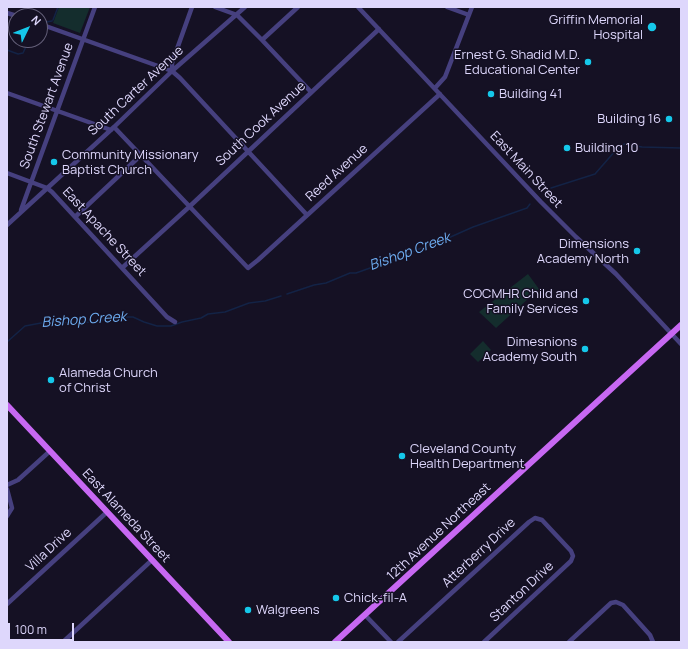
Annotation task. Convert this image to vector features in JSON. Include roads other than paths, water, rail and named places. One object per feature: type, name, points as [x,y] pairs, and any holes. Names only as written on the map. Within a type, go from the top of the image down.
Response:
[{"type":"main road","name":"12th Avenue Northeast","points":[[336,642],[681,325]]},
{"type":"main road","name":"East Alameda Street","points":[[7,406],[229,642]]},
{"type":"street","name":"South Stewart Avenue","points":[[20,212],[95,7]]},
{"type":"street","points":[[172,71],[172,63],[192,7]]},
{"type":"street","points":[[215,7],[237,14],[311,92]]},
{"type":"street","name":"South Carter Avenue","points":[[7,225],[113,128],[172,71],[245,7]]},
{"type":"street","points":[[262,40],[298,7]]},
{"type":"street","name":"East Main Street","points":[[359,7],[541,202],[616,274],[681,344]]},
{"type":"street","points":[[447,7],[469,15]]},
{"type":"street","points":[[435,88],[445,78],[472,7]]},
{"type":"street","points":[[48,27],[172,71],[307,215]]},
{"type":"street","name":"South Cook Avenue","points":[[122,268],[248,152],[379,28]]},
{"type":"street","points":[[7,93],[57,111],[113,128],[141,155],[189,206]]},
{"type":"street","name":"Reed Avenue","points":[[189,206],[248,268],[440,94]]},
{"type":"street","points":[[75,217],[141,155]]},
{"type":"street","name":"East Apache Street","points":[[7,173],[47,188],[167,317],[175,322]]},
{"type":"street","points":[[7,485],[18,480],[50,451]]},
{"type":"street","points":[[7,488],[12,508],[7,516]]},
{"type":"street","name":"Villa Drive","points":[[7,604],[107,512]]},
{"type":"street","name":"Atterberry Drive","points":[[398,642],[533,519],[540,519],[545,523],[571,551],[573,556]]},
{"type":"street","name":"Stanton Drive","points":[[484,642],[569,564],[573,556]]},
{"type":"street","points":[[63,642],[152,560]]},
{"type":"street","points":[[569,642],[611,603],[616,602],[620,603],[650,635],[653,642]]},
{"type":"street","points":[[365,614],[390,642]]},
{"type":"waterway","points":[[53,20],[58,7]]},
{"type":"waterway","points":[[48,22],[52,21]]},
{"type":"waterway","points":[[7,50],[18,54],[23,53],[25,48]]},
{"type":"waterway","name":"Bishop Creek","points":[[551,188],[595,174],[616,150],[624,144],[642,147],[681,148]]},
{"type":"waterway","name":"Bishop Creek","points":[[287,294],[314,285],[326,283],[350,273],[356,273],[401,257],[426,246],[432,246],[473,227],[527,208],[530,204]]},
{"type":"waterway","name":"Bishop Creek","points":[[7,342],[25,326],[41,323],[93,322],[117,317],[133,317],[157,326],[171,326],[201,318],[208,314],[225,312],[249,303],[265,301],[281,296]]},
{"type":"place","name":"Griffin Memorial Hospital","points":[[652,27]]},
{"type":"place","name":"Ernest G. Shadid M.D. Educational Center","points":[[588,62]]},
{"type":"place","name":"Building 41","points":[[491,94]]},
{"type":"place","name":"Building 16","points":[[669,119]]},
{"type":"place","name":"Building 10","points":[[567,148]]},
{"type":"place","name":"Community Missionary Baptist Church","points":[[54,162]]},
{"type":"place","name":"Dimensions Academy North","points":[[637,251]]},
{"type":"place","name":"COCMHR Child and Family Services","points":[[586,301]]},
{"type":"place","name":"Dimesnions Academy South","points":[[585,349]]},
{"type":"place","name":"Alameda Church of Christ","points":[[51,380]]},
{"type":"place","name":"Cleveland County Health Department","points":[[402,456]]},
{"type":"place","name":"Chick-fil-A","points":[[336,598]]},
{"type":"place","name":"Walgreens","points":[[248,610]]}]
